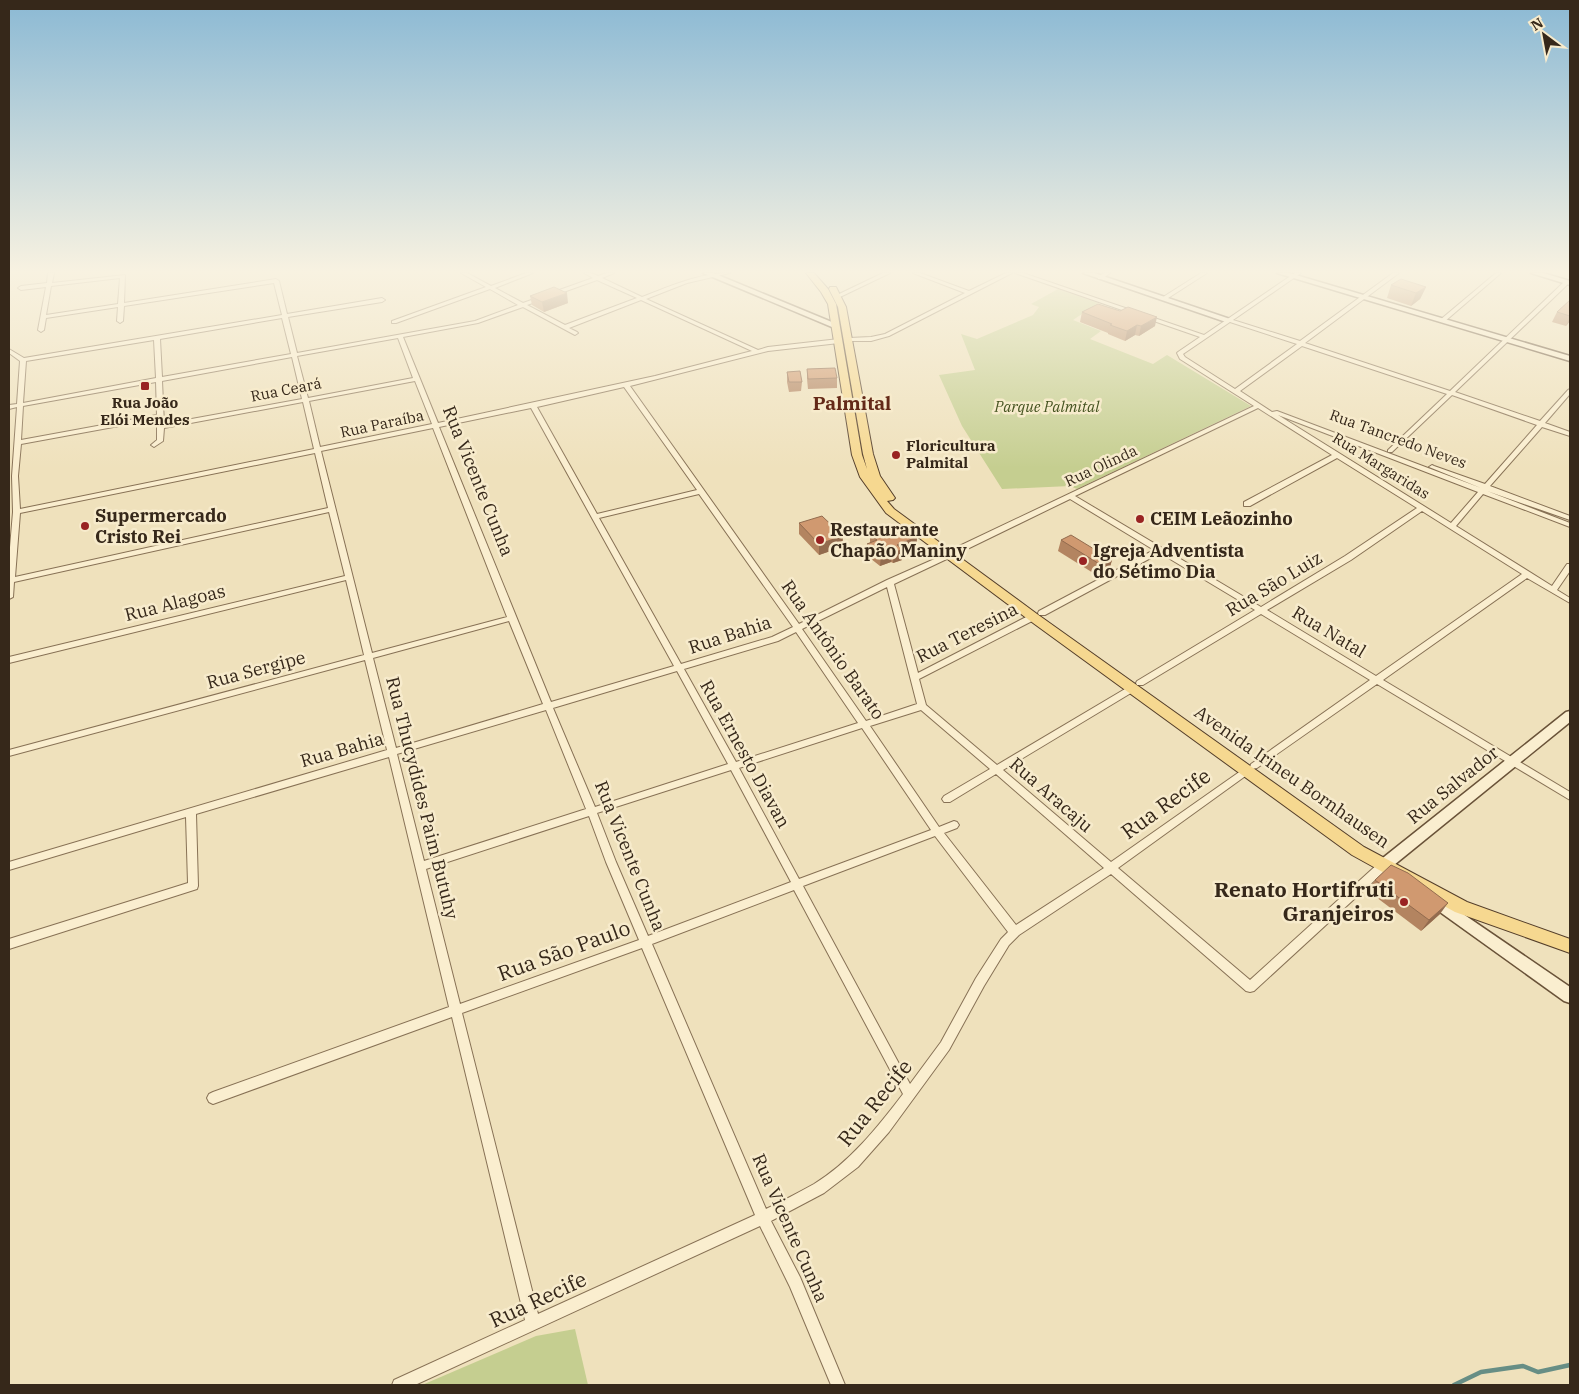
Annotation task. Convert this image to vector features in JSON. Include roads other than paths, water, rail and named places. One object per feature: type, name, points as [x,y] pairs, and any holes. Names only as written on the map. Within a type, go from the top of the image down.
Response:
[{"type":"main road","name":"Avenida Irineu Bornhausen","points":[[844,341],[852,429],[865,477],[880,501],[890,511],[952,553],[1251,768],[1358,851],[1462,907],[1570,946]]},
{"type":"street","points":[[9,351],[23,360],[151,338]]},
{"type":"street","points":[[154,445],[160,441],[161,427],[157,338]]},
{"type":"street","name":"Rua Thucydides Paim Butuhy","points":[[291,338],[534,1324]]},
{"type":"street","points":[[9,407],[389,338]]},
{"type":"street","name":"Rua Vicente Cunha","points":[[401,338],[434,426],[611,862],[763,1218],[795,1282],[838,1385]]},
{"type":"street","points":[[726,338],[756,352]]},
{"type":"street","name":"Rua Paraíba","points":[[17,512],[626,385],[756,352],[875,338]]},
{"type":"street","name":"Rua Margaridas","points":[[1202,338],[1180,353],[1182,358],[1570,601]]},
{"type":"street","points":[[1283,338],[1451,392],[1570,434]]},
{"type":"street","points":[[1236,392],[1309,338]]},
{"type":"street","points":[[1499,338],[1570,359]]},
{"type":"street","points":[[1390,451],[1506,340]]},
{"type":"street","points":[[9,597],[17,512],[15,476],[23,360]]},
{"type":"street","name":"Rua Ceará","points":[[161,427],[416,379]]},
{"type":"street","name":"Rua Antônio Barato","points":[[626,385],[797,627],[937,832],[1015,932]]},
{"type":"street","points":[[1452,527],[1570,390]]},
{"type":"street","name":"Rua Ernesto Diavan","points":[[533,405],[678,668],[734,765],[909,1094]]},
{"type":"street","name":"Rua Olinda","points":[[797,627],[1258,406]]},
{"type":"street","name":"Rua Tancredo Neves","points":[[1258,406],[1484,489],[1570,518]]},
{"type":"street","name":"Rua Tancredo Neves","points":[[1258,406],[1319,424],[1390,451],[1570,525]]},
{"type":"street","points":[[18,442],[161,416]]},
{"type":"street","name":"Rua Tancredo Neves","points":[[1290,427],[1301,422]]},
{"type":"street","points":[[1542,423],[1570,429]]},
{"type":"street","points":[[9,454],[17,452]]},
{"type":"street","points":[[1247,504],[1336,455]]},
{"type":"street","points":[[595,517],[701,491]]},
{"type":"street","name":"Rua Natal","points":[[1070,496],[1570,796]]},
{"type":"street","name":"Rua São Luiz","points":[[947,799],[1348,558],[1422,508]]},
{"type":"street","points":[[10,581],[333,509]]},
{"type":"street","name":"Rua Teresina","points":[[915,678],[1160,550]]},
{"type":"street","points":[[1553,590],[1570,566]]},
{"type":"street","name":"Rua Recife","points":[[400,1385],[763,1218],[819,1188],[854,1162],[885,1128],[945,1046],[980,982],[1005,942],[1015,932],[1111,868],[1527,574]]},
{"type":"street","name":"Rua Alagoas","points":[[9,660],[350,577]]},
{"type":"street","points":[[421,866],[863,723],[922,706],[890,582]]},
{"type":"street","name":"Rua Sergipe","points":[[9,754],[512,618]]},
{"type":"street","name":"Rua Bahia","points":[[9,866],[775,639],[797,627]]},
{"type":"street","name":"Rua Aracaju","points":[[922,706],[1250,987]]},
{"type":"street","name":"Rua Salvador","points":[[1250,987],[1384,865],[1570,715]]},
{"type":"street","points":[[9,944],[193,886],[191,811]]},
{"type":"street","name":"Rua São Paulo","points":[[213,1098],[645,942],[954,825]]},
{"type":"street","points":[[1384,865],[1570,996]]},
{"type":"waterway","points":[[1454,1385],[1481,1372],[1523,1366],[1538,1372],[1570,1365]]},
{"type":"place","name":"Rua João Elói Mendes","points":[[145,386]]},
{"type":"place","name":"Floricultura Palmital","points":[[896,455]]},
{"type":"place","name":"CEIM Leãozinho","points":[[1140,519]]},
{"type":"place","name":"Supermercado Cristo Rei","points":[[85,526]]},
{"type":"place","name":"Restaurante Chapão Maniny","points":[[820,540]]},
{"type":"place","name":"Igreja Adventista do Sétimo Dia","points":[[1083,561]]},
{"type":"place","name":"Renato Hortifruti Granjeiros","points":[[1404,902]]},
{"type":"district","name":"Palmital","points":[[852,403]]},
{"type":"park label","name":"Parque Palmital","points":[[1047,407]]}]
